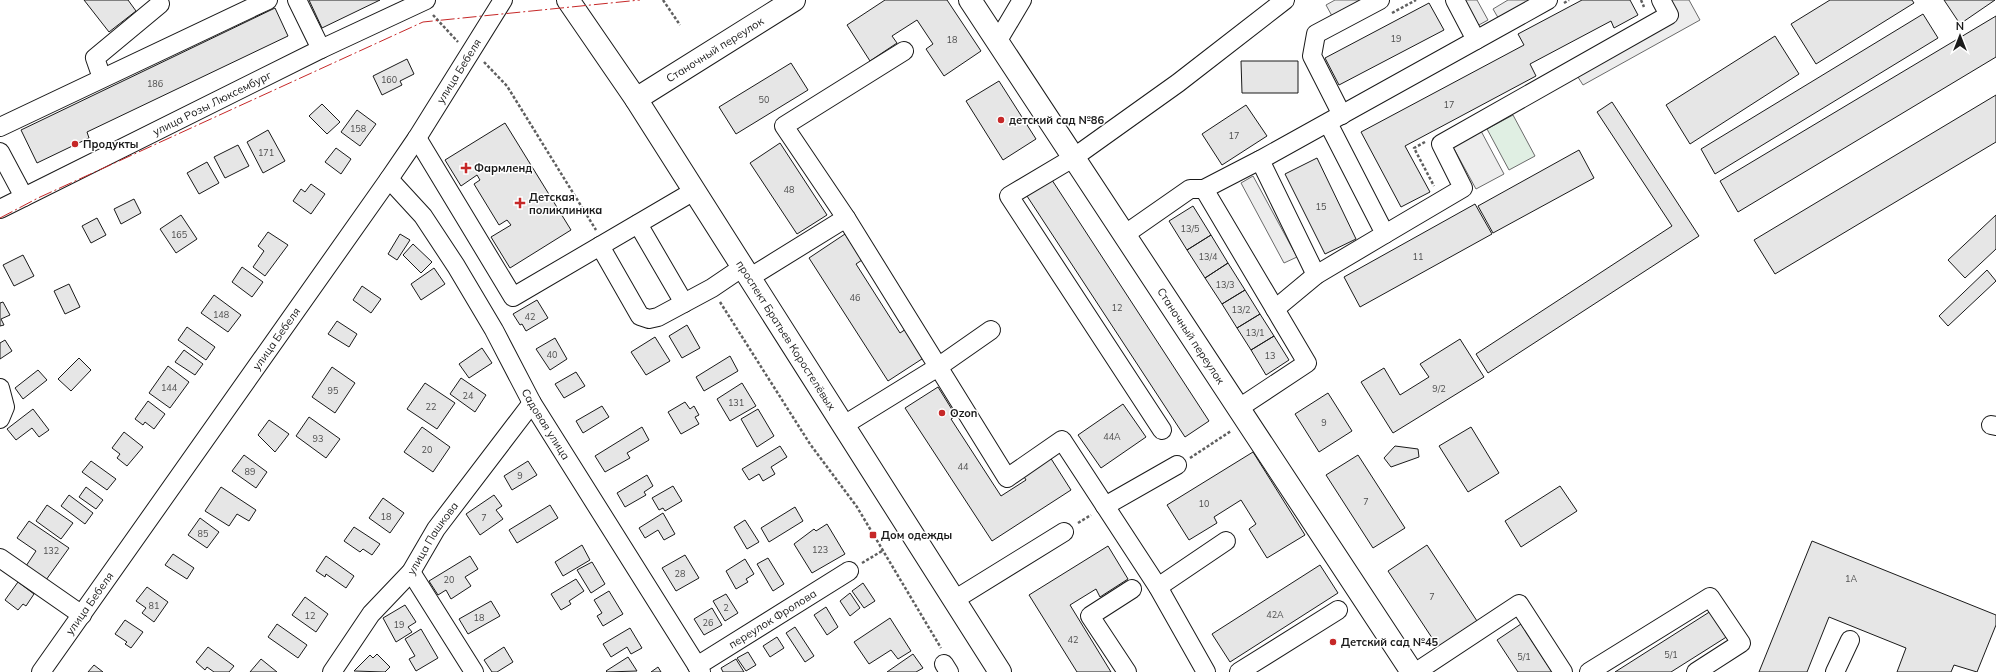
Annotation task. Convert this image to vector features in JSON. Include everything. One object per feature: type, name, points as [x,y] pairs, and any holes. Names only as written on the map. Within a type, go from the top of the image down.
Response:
[{"type":"main road","name":"проспект Братьев Коростелёвых","points":[[568,0],[636,99],[1000,672]]},
{"type":"main road","name":"Станочный переулок","points":[[636,99],[794,0]]},
{"type":"main road","name":"Станочный переулок","points":[[970,0],[1412,672]]},
{"type":"street","points":[[0,127],[268,0]]},
{"type":"street","points":[[297,0],[321,49]]},
{"type":"street","name":"улица Розы Люксембург","points":[[0,209],[321,49],[425,0]]},
{"type":"street","name":"улица Бебеля","points":[[41,672],[390,179],[503,0]]},
{"type":"street","points":[[997,42],[1022,0]]},
{"type":"street","points":[[1162,430],[1009,196],[1073,158],[1178,83],[1285,0]]},
{"type":"street","points":[[1380,0],[1316,34],[1312,56],[1335,119],[1385,234]]},
{"type":"street","points":[[1455,0],[1476,40]]},
{"type":"street","points":[[1275,309],[1316,275],[1464,188],[1441,144],[1669,15],[1661,0]]},
{"type":"street","points":[[1124,235],[1190,188],[1204,189],[1335,119],[1476,40],[1556,2]]},
{"type":"street","points":[[102,78],[95,58],[160,4]]},
{"type":"street","points":[[904,51],[784,126],[846,218],[1006,478],[1062,440],[1158,587],[1206,672]]},
{"type":"street","points":[[417,138],[513,297],[694,191]]},
{"type":"street","points":[[0,152],[24,197]]},
{"type":"street","points":[[1260,160],[1316,275]]},
{"type":"street","name":"Садовая улица","points":[[390,179],[423,216],[456,266],[494,330],[532,403],[699,669]]},
{"type":"street","points":[[1204,189],[1307,363],[1243,415]]},
{"type":"street","points":[[600,246],[640,316],[649,319],[658,317],[712,288],[746,273],[846,218]]},
{"type":"street","points":[[638,224],[684,303]]},
{"type":"street","points":[[844,425],[938,367],[992,330]]},
{"type":"street","points":[[0,388],[5,407],[0,419]]},
{"type":"street","name":"улица Пашкова","points":[[332,672],[371,614],[410,572],[436,529],[532,403]]},
{"type":"street","points":[[1105,506],[1178,465]]},
{"type":"street","points":[[954,600],[1064,532]]},
{"type":"street","points":[[1158,587],[1226,541]]},
{"type":"street","points":[[0,558],[82,615]]},
{"type":"street","name":"переулок Фролова","points":[[699,669],[849,571]]},
{"type":"street","points":[[410,572],[474,672]]},
{"type":"street","points":[[1127,672],[1090,616],[1132,589]]},
{"type":"street","points":[[1589,672],[1710,597],[1741,642],[1696,672]]},
{"type":"street","points":[[1416,672],[1519,604],[1563,672]]},
{"type":"street","points":[[1239,672],[1338,610]]},
{"type":"street","points":[[1835,672],[1850,640]]},
{"type":"path","points":[[425,0],[429,10],[456,41],[492,69],[507,86],[599,234],[600,246]]},
{"type":"path","points":[[663,0],[680,25]]},
{"type":"path","points":[[1556,2],[1570,0]]},
{"type":"path","points":[[1431,138],[1414,148],[1434,187]]},
{"type":"path","points":[[712,288],[810,444],[856,507],[946,663]]},
{"type":"path","points":[[1178,465],[1243,415]]},
{"type":"path","points":[[1064,532],[1105,506]]},
{"type":"path","points":[[849,571],[882,551]]},
{"type":"green space","points":[[1513,115],[1535,156],[1509,170],[1487,129]]},
{"type":"shaded area","points":[[1335,0],[1362,0],[1332,16],[1326,5]]},
{"type":"shaded area","points":[[1463,0],[1477,0],[1488,20],[1477,26]]},
{"type":"shaded area","points":[[1508,0],[1538,0],[1500,21],[1493,9]]},
{"type":"shaded area","points":[[1667,0],[1689,0],[1700,20],[1583,85],[1576,74],[1676,17]]},
{"type":"shaded area","points":[[1481,131],[1504,174],[1476,189],[1453,147]]},
{"type":"shaded area","points":[[1253,176],[1297,257],[1284,263],[1241,183]]},
{"type":"building","points":[[84,0],[128,0],[136,11],[109,32]]},
{"type":"building","points":[[309,0],[380,0],[322,28]]},
{"type":"building","points":[[885,0],[947,0],[981,51],[944,76],[926,49],[933,44],[917,20],[892,36],[897,43],[870,61],[847,25]]},
{"type":"building","points":[[1582,0],[1630,0],[1638,15],[1614,28],[1611,21],[1530,64],[1536,76],[1405,146],[1430,192],[1401,207],[1361,132],[1524,45],[1518,34]]},
{"type":"building","points":[[1830,0],[1912,0],[1914,3],[1816,64],[1791,24]]},
{"type":"building","points":[[1944,0],[1995,0],[1960,24]]},
{"type":"building","points":[[1429,3],[1444,30],[1339,85],[1325,58]]},
{"type":"building","points":[[275,8],[288,36],[87,132],[89,138],[37,163],[21,130]]},
{"type":"building","points":[[1923,14],[1938,38],[1715,174],[1701,149]]},
{"type":"building","points":[[1996,16],[1996,57],[1738,212],[1720,181]]},
{"type":"building","points":[[1775,36],[1799,74],[1690,144],[1666,105]]},
{"type":"building","points":[[407,59],[414,74],[400,81],[402,85],[382,95],[373,76]]},
{"type":"building","points":[[1241,61],[1298,61],[1298,93],[1242,93]]},
{"type":"building","points":[[791,63],[808,90],[736,134],[719,107]]},
{"type":"building","name":"детский сад №86","points":[[999,81],[1036,139],[1003,160],[966,101]]},
{"type":"building","points":[[1996,95],[1996,142],[1775,274],[1754,240]]},
{"type":"building","points":[[1612,102],[1699,236],[1488,373],[1476,354],[1672,226],[1597,112]]},
{"type":"building","points":[[322,104],[340,122],[327,134],[309,116]]},
{"type":"building","points":[[1246,105],[1267,136],[1222,165],[1202,134]]},
{"type":"building","points":[[357,110],[376,124],[360,146],[341,132]]},
{"type":"building","name":"Детская поликлиника","points":[[505,123],[571,230],[510,268],[491,237],[511,225],[507,220],[499,225],[474,184],[480,180],[477,175],[461,186],[445,160]]},
{"type":"building","points":[[268,130],[285,161],[263,173],[247,142]]},
{"type":"building","points":[[780,143],[827,215],[797,234],[750,163]]},
{"type":"building","points":[[238,145],[249,166],[225,178],[214,157]]},
{"type":"building","points":[[336,148],[351,159],[341,174],[325,162]]},
{"type":"building","points":[[1579,150],[1594,178],[1493,233],[1478,206]]},
{"type":"building","points":[[1317,158],[1356,239],[1325,254],[1285,174]]},
{"type":"building","points":[[207,162],[219,183],[199,194],[187,173]]},
{"type":"building","points":[[1050,177],[1209,421],[1185,437],[1025,193]]},
{"type":"building","points":[[311,184],[325,194],[311,214],[293,201],[301,189],[305,192]]},
{"type":"building","points":[[134,199],[141,213],[121,224],[114,209]]},
{"type":"building","points":[[1475,204],[1492,234],[1360,307],[1344,277]]},
{"type":"building","points":[[1193,206],[1211,235],[1187,250],[1169,221]]},
{"type":"building","points":[[181,215],[197,239],[176,253],[160,229]]},
{"type":"building","points":[[1996,215],[1996,249],[1965,278],[1948,260]]},
{"type":"building","points":[[97,218],[106,235],[91,243],[82,226]]},
{"type":"building","points":[[268,232],[288,245],[265,276],[253,267],[264,251],[258,246]]},
{"type":"building","points":[[400,234],[410,240],[397,260],[388,254]]},
{"type":"building","points":[[845,234],[862,260],[856,264],[900,333],[906,329],[925,357],[888,381],[809,258]]},
{"type":"building","points":[[1211,235],[1228,263],[1205,278],[1187,250]]},
{"type":"building","points":[[413,244],[432,262],[421,273],[403,255]]},
{"type":"building","points":[[23,255],[34,276],[14,286],[3,265]]},
{"type":"building","points":[[1228,263],[1245,290],[1222,304],[1205,278]]},
{"type":"building","points":[[242,267],[263,282],[252,297],[232,282]]},
{"type":"building","points":[[434,268],[445,284],[421,300],[411,284]]},
{"type":"building","points":[[1987,270],[1996,281],[1948,326],[1939,316]]},
{"type":"building","points":[[69,284],[80,307],[65,314],[54,291]]},
{"type":"building","points":[[362,286],[381,299],[371,313],[353,300]]},
{"type":"building","points":[[1245,290],[1260,314],[1237,328],[1222,304]]},
{"type":"building","points":[[214,295],[241,315],[228,332],[201,313]]},
{"type":"building","points":[[537,300],[548,318],[526,331],[513,314]]},
{"type":"building","points":[[3,302],[10,315],[1,319],[4,325],[0,326],[0,303]]},
{"type":"building","points":[[1260,314],[1274,336],[1251,350],[1237,328]]},
{"type":"building","points":[[337,321],[357,334],[349,347],[328,334]]},
{"type":"building","points":[[687,325],[700,348],[682,358],[669,336]]},
{"type":"building","points":[[187,327],[215,347],[206,360],[178,340]]},
{"type":"building","points":[[1274,336],[1289,360],[1266,375],[1251,350]]},
{"type":"building","points":[[655,337],[670,361],[646,375],[631,352]]},
{"type":"building","points":[[555,338],[567,359],[550,370],[536,349]]},
{"type":"building","points":[[1460,339],[1484,377],[1393,433],[1361,382],[1384,368],[1400,395],[1429,377],[1420,364]]},
{"type":"building","points":[[5,340],[12,351],[0,359],[0,343]]},
{"type":"building","points":[[482,348],[492,363],[469,378],[459,364]]},
{"type":"building","points":[[184,350],[203,364],[195,375],[175,362]]},
{"type":"building","points":[[730,356],[738,371],[704,391],[696,377]]},
{"type":"building","points":[[79,358],[91,370],[71,391],[58,379]]},
{"type":"building","points":[[168,366],[189,382],[170,408],[149,393]]},
{"type":"building","points":[[332,367],[355,383],[335,413],[312,397]]},
{"type":"building","points":[[38,370],[47,380],[23,399],[15,388]]},
{"type":"building","points":[[576,372],[585,386],[564,398],[555,384]]},
{"type":"building","points":[[461,378],[486,395],[475,412],[450,394]]},
{"type":"building","points":[[425,383],[455,403],[437,429],[407,409]]},
{"type":"building","points":[[742,383],[756,406],[730,421],[717,399]]},
{"type":"building","points":[[938,387],[956,416],[951,419],[1001,496],[1026,480],[1023,475],[1050,457],[1071,490],[992,541],[905,408]]},
{"type":"building","points":[[1328,393],[1352,431],[1319,452],[1295,414]]},
{"type":"building","points":[[148,401],[165,414],[154,429],[145,422],[143,425],[135,419]]},
{"type":"building","points":[[685,402],[690,409],[694,406],[699,415],[695,417],[699,424],[681,434],[668,412]]},
{"type":"building","points":[[1123,404],[1146,437],[1101,468],[1078,435]]},
{"type":"building","points":[[602,406],[609,417],[583,433],[576,421]]},
{"type":"building","points":[[33,409],[49,430],[39,437],[32,428],[16,440],[7,429]]},
{"type":"building","points":[[758,409],[774,436],[757,447],[741,419]]},
{"type":"building","points":[[309,417],[340,439],[326,458],[296,436]]},
{"type":"building","points":[[269,420],[289,434],[275,452],[258,435]]},
{"type":"building","points":[[422,427],[450,447],[433,472],[404,452]]},
{"type":"building","points":[[642,427],[649,440],[627,453],[630,458],[605,472],[595,456]]},
{"type":"building","points":[[1471,427],[1499,473],[1468,492],[1439,446]]},
{"type":"building","points":[[124,432],[143,447],[127,466],[117,458],[120,454],[112,448]]},
{"type":"building","points":[[780,446],[787,457],[771,467],[775,474],[763,481],[759,474],[749,480],[742,469]]},
{"type":"building","points":[[1395,446],[1418,449],[1419,457],[1391,467],[1384,458]]},
{"type":"building","points":[[1253,452],[1305,535],[1267,558],[1249,529],[1256,524],[1241,500],[1214,517],[1217,523],[1189,540],[1167,505]]},
{"type":"building","points":[[244,455],[267,472],[256,488],[232,471]]},
{"type":"building","points":[[1358,455],[1405,528],[1373,548],[1326,475]]},
{"type":"building","points":[[91,461],[116,479],[107,490],[82,472]]},
{"type":"building","points":[[528,461],[537,475],[512,490],[504,476]]},
{"type":"building","points":[[647,475],[653,486],[644,492],[646,495],[625,507],[617,493]]},
{"type":"building","points":[[673,486],[682,501],[665,511],[663,508],[659,510],[652,498]]},
{"type":"building","points":[[1560,486],[1577,511],[1521,547],[1505,521]]},
{"type":"building","points":[[86,487],[103,500],[96,509],[79,497]]},
{"type":"building","points":[[221,487],[256,510],[249,521],[237,514],[229,526],[205,511]]},
{"type":"building","points":[[69,495],[93,513],[85,524],[61,506]]},
{"type":"building","points":[[494,495],[502,506],[496,510],[503,519],[480,535],[466,514]]},
{"type":"building","points":[[383,498],[404,513],[390,533],[369,518]]},
{"type":"building","points":[[47,505],[73,523],[61,539],[36,521]]},
{"type":"building","points":[[550,505],[558,518],[517,543],[509,530]]},
{"type":"building","points":[[795,507],[803,521],[769,542],[761,528]]},
{"type":"building","points":[[663,513],[675,534],[664,540],[658,530],[645,538],[639,528]]},
{"type":"building","points":[[200,518],[219,532],[207,548],[188,535]]},
{"type":"building","points":[[745,520],[759,542],[747,549],[734,527]]},
{"type":"building","points":[[29,521],[69,548],[46,580],[26,566],[36,551],[17,538]]},
{"type":"building","points":[[827,524],[845,554],[812,573],[794,544],[814,529],[816,531]]},
{"type":"building","points":[[354,527],[380,544],[372,555],[363,549],[360,552],[344,541]]},
{"type":"building","points":[[1812,541],[1996,615],[1996,625],[1977,672],[1954,665],[1951,672],[1897,672],[1906,648],[1829,617],[1807,672],[1759,672]]},
{"type":"building","points":[[582,545],[590,560],[563,576],[555,562]]},
{"type":"building","points":[[1427,545],[1477,621],[1438,647],[1388,571]]},
{"type":"building","points":[[1108,546],[1128,579],[1100,597],[1096,589],[1070,605],[1111,672],[1077,672],[1029,595]]},
{"type":"building","points":[[173,554],[194,568],[187,579],[165,565]]},
{"type":"building","points":[[685,555],[699,578],[676,591],[662,568]]},
{"type":"building","points":[[326,556],[354,576],[346,588],[326,574],[325,577],[316,571]]},
{"type":"building","points":[[470,556],[478,569],[465,577],[471,586],[451,599],[446,590],[438,595],[429,581]]},
{"type":"building","points":[[768,558],[784,584],[773,591],[757,564]]},
{"type":"building","points":[[745,559],[754,574],[746,579],[748,582],[736,589],[726,571]]},
{"type":"building","points":[[592,562],[605,584],[591,593],[577,570]]},
{"type":"building","points":[[1320,565],[1338,593],[1230,662],[1212,634]]},
{"type":"building","points":[[576,579],[584,591],[569,601],[571,604],[561,610],[551,594]]},
{"type":"building","points":[[18,582],[34,594],[26,606],[23,604],[18,610],[5,600]]},
{"type":"building","points":[[863,583],[875,601],[864,608],[852,591]]},
{"type":"building","points":[[147,587],[168,602],[154,622],[142,613],[146,608],[136,601]]},
{"type":"building","points":[[609,591],[623,614],[603,626],[597,616],[602,613],[594,600]]},
{"type":"building","points":[[850,593],[860,608],[850,616],[840,601]]},
{"type":"building","points":[[726,594],[738,613],[725,621],[713,601]]},
{"type":"building","points":[[305,597],[328,614],[316,632],[292,615]]},
{"type":"building","points":[[491,601],[500,616],[468,634],[459,619]]},
{"type":"building","points":[[405,605],[416,622],[408,627],[412,632],[396,642],[383,618]]},
{"type":"building","points":[[826,607],[838,627],[827,635],[814,615]]},
{"type":"building","points":[[712,608],[722,625],[704,635],[694,619]]},
{"type":"building","points":[[1711,611],[1728,636],[1671,672],[1615,672]]},
{"type":"building","points":[[890,618],[911,651],[898,659],[891,650],[869,664],[854,642]]},
{"type":"building","points":[[125,620],[143,632],[131,648],[125,644],[127,642],[115,634]]},
{"type":"building","points":[[277,624],[307,645],[298,658],[268,637]]},
{"type":"building","points":[[1521,624],[1552,672],[1518,672],[1497,640]]},
{"type":"building","points":[[795,627],[814,656],[805,662],[786,633]]},
{"type":"building","points":[[630,628],[642,648],[631,654],[627,647],[611,657],[603,644]]},
{"type":"building","points":[[421,629],[438,658],[416,671],[409,659],[415,656],[405,639]]},
{"type":"building","points":[[777,637],[784,648],[770,657],[763,646]]},
{"type":"building","points":[[208,647],[234,666],[229,672],[214,672],[207,667],[205,670],[196,662]]},
{"type":"building","points":[[504,647],[513,662],[497,672],[492,672],[484,660]]},
{"type":"building","points":[[748,652],[756,665],[746,671],[737,658]]},
{"type":"building","points":[[377,654],[390,667],[385,672],[354,671],[370,655],[373,658]]},
{"type":"building","points":[[913,654],[923,668],[916,672],[887,672]]},
{"type":"building","points":[[628,657],[637,671],[606,671]]},
{"type":"building","points":[[261,659],[277,672],[250,672]]},
{"type":"building","points":[[736,659],[744,672],[723,672],[721,668]]},
{"type":"building","points":[[94,665],[103,672],[88,672]]},
{"type":"building","points":[[658,667],[661,672],[651,672]]},
{"type":"power","points":[[0,218],[38,198],[423,22],[640,0]]},
{"type":"place","name":"детский сад №86","points":[[1001,120]]},
{"type":"place","name":"Продукты","points":[[75,144]]},
{"type":"place","name":"Фармленд","points":[[466,168]]},
{"type":"place","name":"Детская поликлиника","points":[[520,203]]},
{"type":"place","name":"Ozon","points":[[942,413]]},
{"type":"place","name":"Дом одежды","points":[[873,535]]},
{"type":"place","name":"Детский сад №45","points":[[1333,642]]}]
